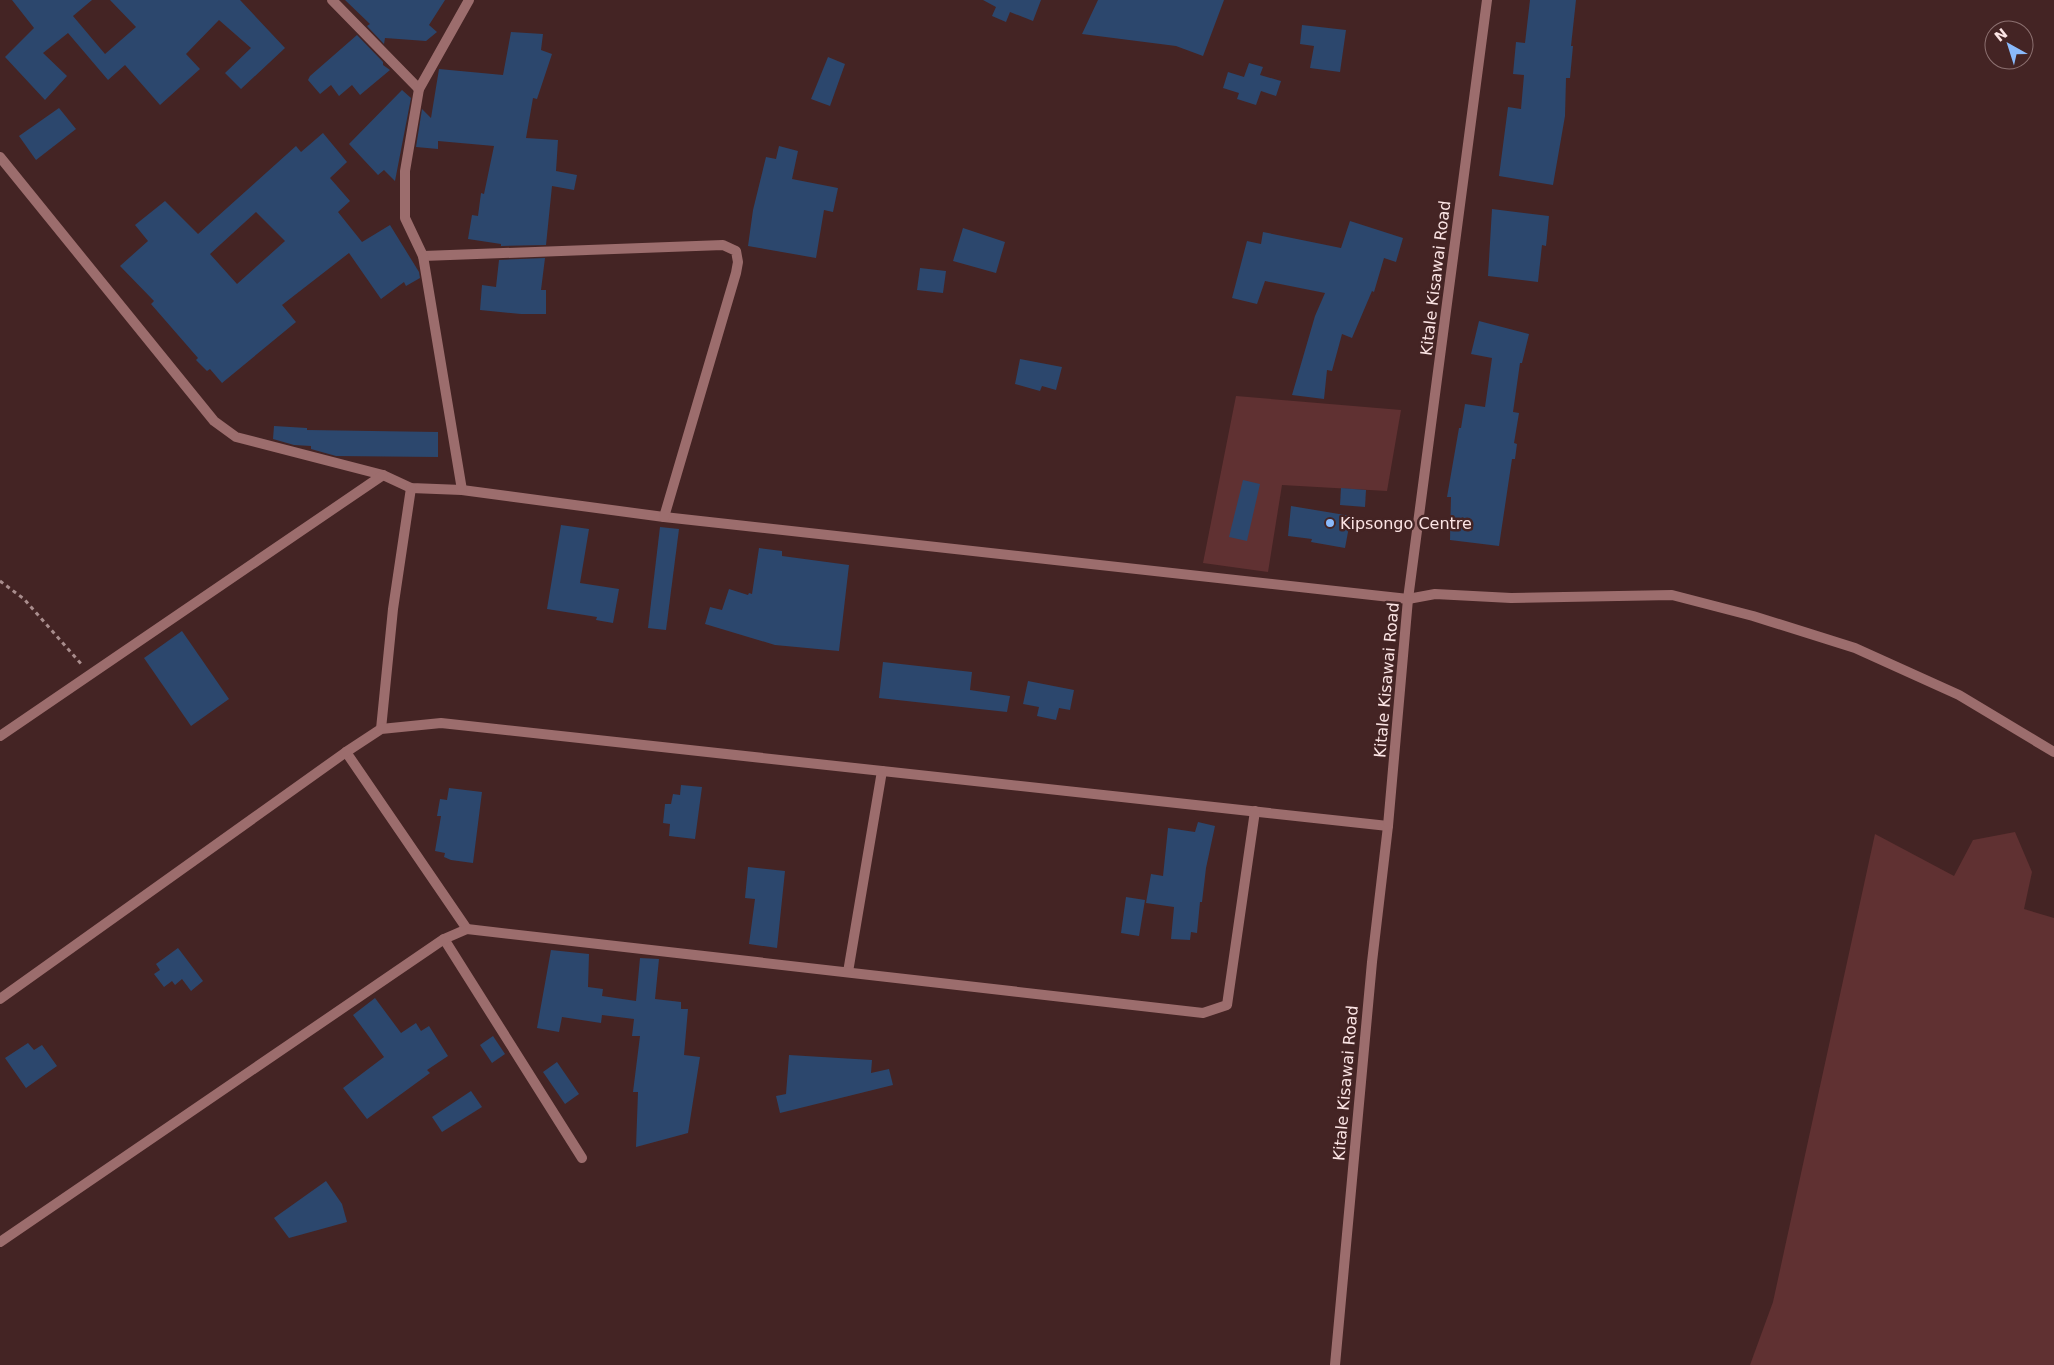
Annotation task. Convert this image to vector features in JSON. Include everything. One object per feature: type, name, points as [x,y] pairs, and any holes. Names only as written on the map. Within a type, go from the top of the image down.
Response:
[{"type":"street","points":[[332,0],[419,90]]},
{"type":"street","points":[[462,490],[423,256],[405,218],[404,171],[419,90],[468,0]]},
{"type":"street","name":"Kitale Kisawai Road","points":[[1335,1365],[1372,962],[1388,826],[1408,598],[1487,0]]},
{"type":"street","points":[[0,157],[224,430],[236,437],[383,475],[412,488],[462,490],[664,517],[1408,598],[1435,594],[1511,598],[1672,595],[1753,616],[1855,648],[1959,695],[2054,752]]},
{"type":"street","points":[[423,256],[723,245],[736,251],[738,262],[736,273],[664,517]]},
{"type":"street","points":[[0,736],[383,475]]},
{"type":"street","points":[[381,729],[393,609],[412,488]]},
{"type":"street","points":[[0,999],[381,729],[441,723],[1388,826]]},
{"type":"street","points":[[346,752],[467,929]]},
{"type":"street","points":[[848,972],[882,771]]},
{"type":"street","points":[[0,1242],[444,939],[467,929],[1203,1013],[1227,1005],[1254,811]]},
{"type":"street","points":[[444,939],[479,998],[582,1158]]},
{"type":"path","points":[[0,581],[24,600],[91,675]]},
{"type":"shaded area","points":[[1236,396],[1401,410],[1387,491],[1282,485],[1268,572],[1203,563]]},
{"type":"shaded area","points":[[2015,832],[2032,872],[2024,909],[2054,918],[2054,1365],[1750,1365],[1773,1302],[1875,834],[1954,876],[1973,840]]},
{"type":"building","points":[[12,0],[92,0],[73,16],[105,54],[136,27],[110,0],[240,0],[285,48],[241,89],[225,73],[251,48],[219,20],[186,54],[200,69],[160,105],[125,65],[108,80],[68,33],[43,53],[67,76],[45,100],[5,57],[34,28]]},
{"type":"building","points":[[345,0],[445,0],[429,25],[437,32],[426,41],[385,38],[384,44],[367,26],[370,24]]},
{"type":"building","points":[[983,0],[1041,0],[1033,21],[1010,12],[1006,22],[992,16],[996,7]]},
{"type":"building","points":[[1098,0],[1224,0],[1203,56],[1176,46],[1082,34]]},
{"type":"building","points":[[1530,0],[1576,0],[1570,78],[1566,78],[1565,116],[1553,185],[1499,176],[1508,107],[1521,109],[1524,75],[1513,74],[1516,42],[1525,43]]},
{"type":"building","points":[[1302,25],[1346,30],[1340,72],[1310,68],[1314,46],[1300,44]]},
{"type":"building","points":[[511,32],[543,34],[541,50],[552,54],[537,99],[533,98],[526,138],[558,140],[556,171],[577,175],[574,190],[552,186],[546,245],[501,246],[501,244],[468,239],[472,215],[478,216],[481,193],[484,194],[494,146],[438,141],[438,149],[416,147],[422,109],[431,118],[439,69],[503,75]]},
{"type":"building","points":[[357,35],[383,62],[383,65],[390,70],[360,95],[352,85],[339,96],[331,85],[320,94],[308,80],[310,76]]},
{"type":"building","points":[[828,57],[845,64],[830,106],[811,99]]},
{"type":"building","points":[[1249,63],[1263,67],[1260,75],[1281,81],[1276,96],[1261,91],[1256,105],[1237,99],[1239,93],[1223,88],[1228,72],[1244,77]]},
{"type":"building","points":[[402,90],[411,98],[395,181],[384,170],[378,175],[349,144]]},
{"type":"building","points":[[59,108],[76,129],[36,160],[19,136]]},
{"type":"building","points":[[323,133],[347,162],[330,178],[350,201],[338,212],[362,242],[390,225],[419,272],[420,278],[406,286],[404,282],[381,299],[349,253],[282,305],[296,322],[222,383],[210,369],[207,371],[196,360],[198,358],[151,304],[154,301],[120,266],[148,241],[135,225],[165,201],[198,234],[296,146],[301,152]],"holes":[[[256,212],[285,241],[237,284],[210,254]]]},
{"type":"building","points":[[779,146],[798,151],[792,179],[838,188],[833,212],[824,210],[816,258],[748,246],[753,210],[766,157],[776,159]]},
{"type":"building","points":[[1492,209],[1549,216],[1546,246],[1542,245],[1538,282],[1488,276]]},
{"type":"building","points":[[1350,221],[1403,238],[1396,262],[1384,258],[1374,292],[1372,291],[1352,338],[1342,334],[1332,371],[1327,370],[1324,399],[1292,395],[1315,316],[1325,293],[1265,281],[1257,304],[1232,298],[1247,241],[1261,244],[1263,232],[1341,248]]},
{"type":"building","points":[[963,228],[1005,242],[996,273],[953,261]]},
{"type":"building","points":[[545,258],[541,290],[546,290],[546,314],[521,314],[480,310],[482,285],[496,287],[499,260]]},
{"type":"building","points":[[920,268],[946,271],[943,293],[917,290]]},
{"type":"building","points":[[1479,321],[1529,334],[1522,363],[1520,363],[1513,412],[1519,413],[1514,443],[1517,444],[1515,459],[1512,459],[1499,546],[1450,540],[1451,497],[1447,497],[1459,428],[1461,428],[1465,404],[1485,407],[1492,358],[1471,354]]},
{"type":"building","points":[[1020,359],[1062,367],[1056,390],[1042,386],[1040,391],[1015,384]]},
{"type":"building","points":[[274,426],[307,428],[307,430],[438,432],[438,457],[336,456],[311,449],[311,446],[294,445],[273,439]]},
{"type":"building","points":[[1243,480],[1260,484],[1247,541],[1229,537]]},
{"type":"building","points":[[1341,488],[1366,490],[1365,507],[1340,505]]},
{"type":"building","points":[[1291,506],[1351,516],[1345,548],[1311,542],[1312,539],[1288,536]]},
{"type":"building","points":[[561,525],[589,529],[580,583],[619,589],[613,623],[596,620],[597,617],[547,609]]},
{"type":"building","points":[[660,527],[679,529],[666,630],[648,628]]},
{"type":"building","points":[[759,548],[782,551],[782,556],[849,565],[839,651],[775,645],[705,624],[710,607],[722,610],[729,589],[748,595],[749,593],[752,594]]},
{"type":"building","points":[[182,631],[229,699],[191,726],[144,658]]},
{"type":"building","points":[[883,662],[972,672],[970,690],[1010,696],[1007,712],[879,698]]},
{"type":"building","points":[[1028,681],[1074,690],[1070,710],[1059,708],[1056,720],[1037,716],[1039,707],[1023,704]]},
{"type":"building","points":[[681,785],[702,787],[695,839],[669,836],[670,824],[663,823],[665,804],[671,804],[673,794],[680,795]]},
{"type":"building","points":[[449,788],[482,792],[473,863],[451,860],[444,857],[445,853],[435,851],[441,816],[437,816],[440,799],[447,800]]},
{"type":"building","points":[[1198,822],[1215,826],[1206,868],[1202,902],[1200,902],[1197,933],[1191,932],[1190,940],[1171,939],[1174,907],[1146,903],[1151,874],[1163,876],[1168,828],[1195,832]]},
{"type":"building","points":[[748,867],[785,871],[777,948],[749,944],[755,899],[745,898]]},
{"type":"building","points":[[1126,897],[1145,900],[1139,936],[1121,933]]},
{"type":"building","points":[[178,948],[203,981],[191,991],[182,979],[175,985],[172,981],[164,987],[154,974],[160,970],[156,964]]},
{"type":"building","points":[[551,950],[589,954],[588,987],[603,989],[602,996],[636,1001],[640,958],[659,959],[655,999],[681,1002],[681,1009],[688,1009],[684,1055],[700,1057],[688,1133],[636,1147],[638,1092],[633,1092],[640,1036],[632,1036],[634,1019],[602,1015],[601,1023],[562,1017],[559,1032],[537,1028]]},
{"type":"building","points":[[375,998],[401,1033],[416,1023],[421,1031],[429,1026],[448,1056],[427,1070],[430,1073],[367,1119],[343,1088],[384,1057],[353,1015]]},
{"type":"building","points":[[493,1036],[505,1054],[492,1063],[480,1045]]},
{"type":"building","points":[[28,1043],[34,1050],[42,1045],[57,1066],[26,1088],[5,1058]]},
{"type":"building","points":[[789,1055],[872,1060],[871,1073],[889,1069],[893,1085],[780,1113],[776,1096],[786,1094]]},
{"type":"building","points":[[557,1062],[579,1094],[565,1104],[543,1072]]},
{"type":"building","points":[[471,1091],[482,1107],[442,1132],[432,1117]]},
{"type":"building","points":[[326,1181],[342,1204],[347,1222],[289,1238],[274,1218]]},
{"type":"place","name":"Kipsongo Centre","points":[[1330,523]]}]
